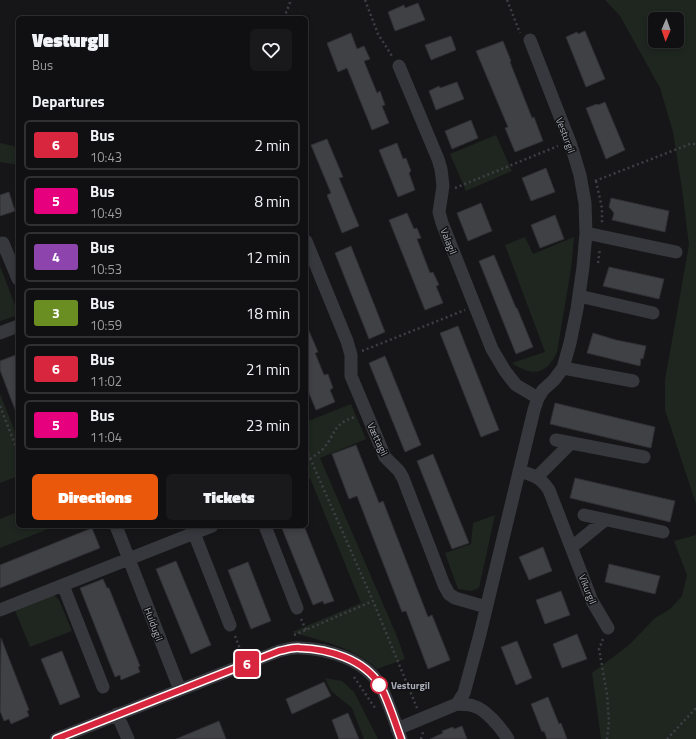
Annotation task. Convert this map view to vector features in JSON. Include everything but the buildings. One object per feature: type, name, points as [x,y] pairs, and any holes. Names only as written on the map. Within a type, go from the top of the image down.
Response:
[{"type":"street","name":"Vesturgil","points":[[457,704],[464,693],[468,682],[538,398],[543,390],[554,380],[563,368],[570,343],[583,267],[586,233],[585,203],[580,175],[569,141],[530,40]]},
{"type":"street","name":"Valagil","points":[[399,66],[438,158],[443,178],[439,212],[442,223],[492,350],[516,385],[538,398]]},
{"type":"street","points":[[586,233],[676,252]]},
{"type":"street","points":[[0,244],[3,242],[16,274]]},
{"type":"street","name":"Vættagil","points":[[308,246],[347,341],[351,355],[351,376],[385,457],[399,471],[403,478],[444,586],[449,594],[455,598],[486,607]]},
{"type":"street","points":[[579,296],[654,313]]},
{"type":"street","points":[[0,333],[16,327]]},
{"type":"street","points":[[563,368],[633,381]]},
{"type":"street","points":[[556,440],[644,457]]},
{"type":"street","points":[[519,471],[537,477],[571,443]]},
{"type":"street","name":"Víkurgil","points":[[537,477],[543,481],[549,490],[592,602],[608,628]]},
{"type":"street","points":[[584,515],[663,532]]},
{"type":"street","points":[[572,548],[605,520]]},
{"type":"street","name":"Huldugil","points":[[117,528],[180,690]]},
{"type":"street","points":[[0,610],[207,528]]},
{"type":"street","points":[[266,528],[297,608]]},
{"type":"street","points":[[194,533],[230,625]]},
{"type":"street","points":[[62,585],[103,687]]},
{"type":"street","points":[[56,739],[279,651],[298,648],[314,649],[343,657],[356,662],[367,670],[379,685],[399,734],[421,720],[457,704],[474,706],[482,711],[495,722],[508,739]]},
{"type":"street","points":[[117,714],[128,739]]},
{"type":"path","points":[[285,16],[291,0]]},
{"type":"path","points":[[365,0],[378,34],[399,66]]},
{"type":"path","points":[[507,0],[521,35],[530,40]]},
{"type":"path","points":[[442,193],[569,141]]},
{"type":"path","points":[[582,186],[690,144],[696,144]]},
{"type":"path","points":[[351,355],[475,306]]},
{"type":"path","points":[[0,406],[16,447]]},
{"type":"path","points":[[310,459],[322,449],[334,430],[340,424],[366,413]]},
{"type":"path","points":[[308,454],[373,601],[421,720],[424,728],[421,739]]},
{"type":"path","points":[[292,636],[373,601]]},
{"type":"path","points":[[230,625],[242,656]]},
{"type":"path","points":[[607,739],[609,722],[607,694],[599,649],[608,628]]},
{"type":"path","points":[[353,676],[377,710]]},
{"type":"path","points":[[667,739],[696,708]]},
{"type":"shaded area","points":[[605,0],[696,0],[696,504],[665,410],[665,380],[689,245],[673,132],[660,88],[620,16]]},
{"type":"shaded area","points":[[496,135],[512,171],[466,191],[450,154]]},
{"type":"shaded area","points":[[0,143],[16,147],[16,165],[0,162]]},
{"type":"shaded area","points":[[525,237],[533,254],[574,237],[571,269],[557,352],[553,360],[544,369],[532,372],[512,363],[545,352],[505,245]]},
{"type":"shaded area","points":[[0,266],[16,308],[16,316],[0,321]]},
{"type":"shaded area","points":[[0,394],[16,434],[16,477],[0,483]]},
{"type":"shaded area","points":[[351,404],[366,439],[320,458],[396,634],[405,659],[377,669],[368,661],[348,650],[292,632],[361,603],[310,478],[308,478],[308,421]]},
{"type":"shaded area","points":[[16,513],[16,528],[51,528],[0,548],[0,519]]},
{"type":"shaded area","points":[[495,515],[479,588],[472,591],[458,589],[445,553],[471,544],[473,523]]},
{"type":"shaded area","points":[[696,535],[696,739],[601,739],[592,673],[629,645],[655,618],[670,609],[682,596],[687,575],[674,541]]},
{"type":"shaded area","points":[[54,595],[59,600],[72,631],[30,647],[14,608]]},
{"type":"shaded area","points":[[325,678],[342,681],[354,692],[378,739],[364,739],[352,708],[331,691]]},
{"type":"bus line","name":"6","points":[[56,739],[279,651],[298,648],[314,649],[343,657],[356,662],[367,670],[379,685],[401,739]]},
{"type":"place","name":"Vesturgil","points":[[379,685]]}]
